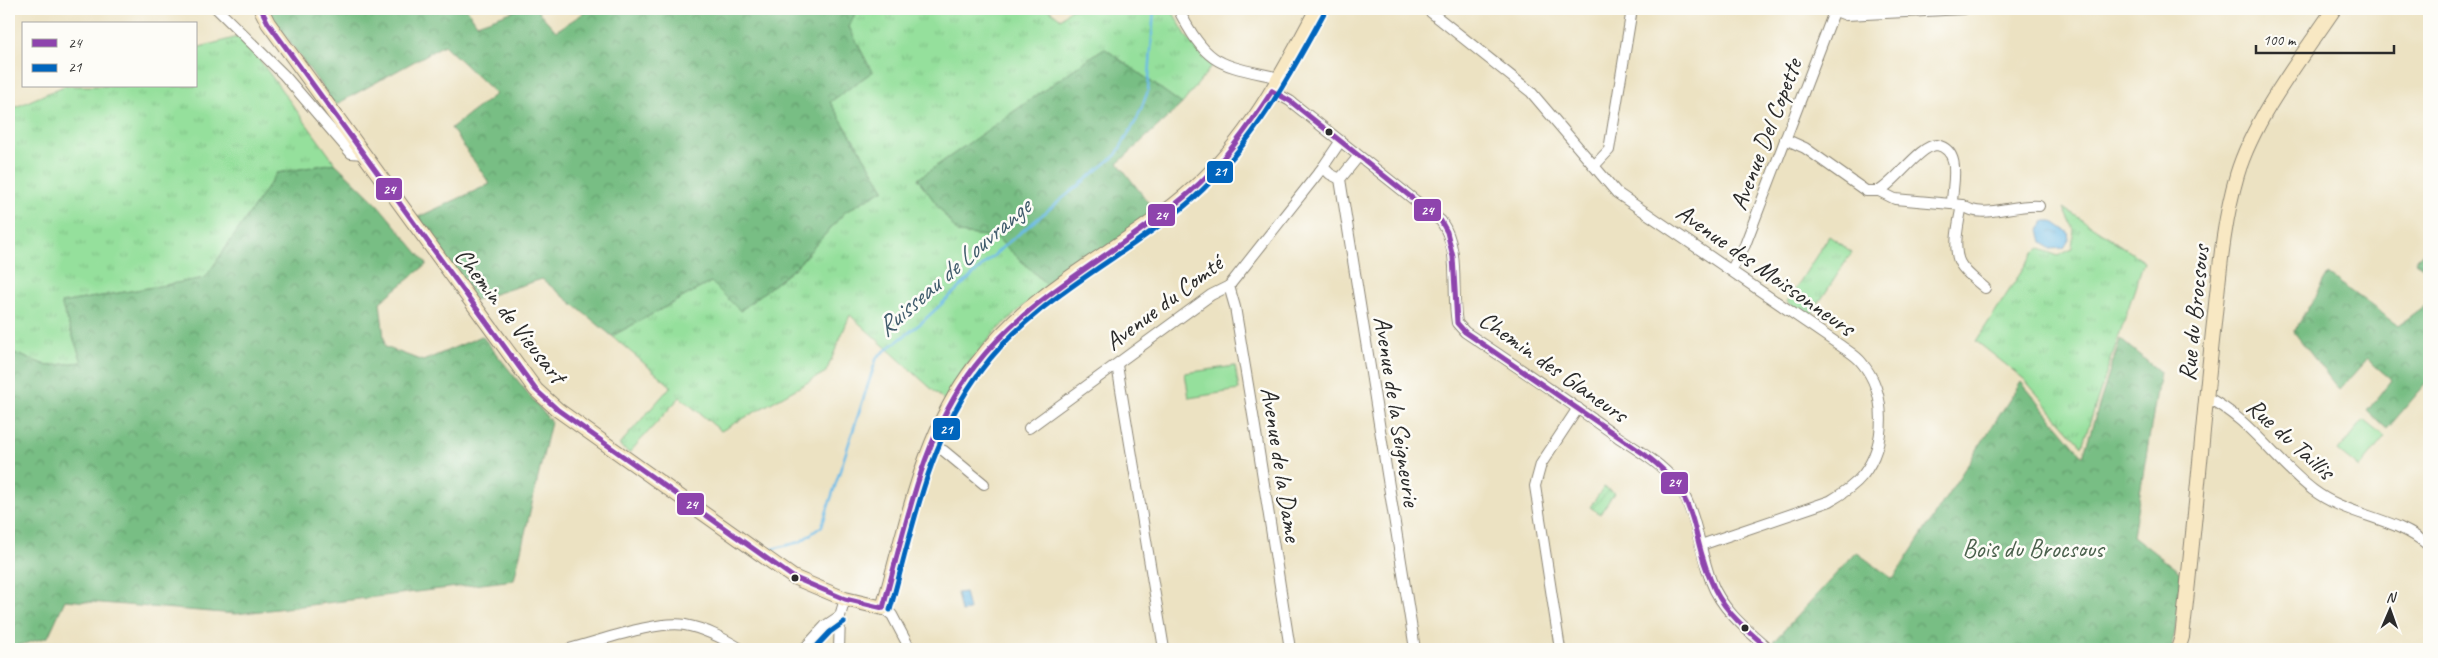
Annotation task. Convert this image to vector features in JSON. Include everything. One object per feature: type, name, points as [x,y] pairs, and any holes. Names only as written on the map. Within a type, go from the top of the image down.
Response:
[{"type":"street","name":"Chemin de Vieusart","points":[[217,9],[284,74],[350,153],[363,154]]},
{"type":"street","name":"Chemin de Vieusart","points":[[261,9],[268,23],[536,390],[558,410],[778,567],[809,585],[845,599],[883,608]]},
{"type":"street","points":[[1178,9],[1191,33],[1215,60],[1225,66],[1280,78]]},
{"type":"street","points":[[910,649],[892,615],[883,608],[923,465],[955,398],[974,367],[1004,332],[1041,298],[1146,226],[1196,187],[1230,151],[1255,118],[1280,78],[1317,9]]},
{"type":"street","name":"Avenue des Moissonneurs","points":[[1427,9],[1531,92],[1617,192],[1732,269],[1862,362],[1871,375],[1878,394],[1881,413],[1880,435],[1874,457],[1864,474],[1848,491],[1836,498],[1701,545]]},
{"type":"street","points":[[1594,166],[1609,150],[1632,9]]},
{"type":"street","points":[[1832,10],[1846,15],[1964,9]]},
{"type":"street","name":"Rue du Brocsous","points":[[2178,649],[2182,637],[2195,522],[2206,398],[2225,230],[2237,174],[2259,125],[2334,9]]},
{"type":"street","name":"Avenue Del Copette","points":[[1732,269],[1745,245],[1832,10]]},
{"type":"street","name":"Chemin des Glaneurs","points":[[1272,91],[1290,101],[1358,157],[1441,221],[1449,232],[1452,247],[1457,323],[1465,332],[1578,408],[1660,466],[1672,478],[1682,491],[1701,545],[1711,582],[1723,603],[1733,616],[1770,649]]},
{"type":"street","points":[[1785,139],[1805,148],[1866,192],[1879,191],[1898,178],[1923,149],[1938,145],[1949,150],[1954,160],[1958,259],[1964,270],[1985,288]]},
{"type":"street","name":"Avenue du Comté","points":[[1029,428],[1211,295],[1229,286],[1340,142]]},
{"type":"street","points":[[1323,166],[1330,174],[1340,179],[1358,157]]},
{"type":"street","name":"Avenue de la Seigneurie","points":[[1340,179],[1415,649]]},
{"type":"street","points":[[1879,191],[1895,199],[1957,204],[1969,210],[1990,212],[2015,206],[2039,206]]},
{"type":"street","name":"Avenue de la Dame","points":[[1229,286],[1235,307],[1290,649]]},
{"type":"street","points":[[1117,365],[1164,649]]},
{"type":"street","name":"Rue du Taillis","points":[[2206,398],[2225,407],[2313,490],[2340,505],[2399,526],[2418,536],[2429,546]]},
{"type":"street","points":[[1560,649],[1534,486],[1541,464],[1578,408]]},
{"type":"street","points":[[931,445],[944,451],[984,484]]},
{"type":"street","points":[[839,649],[840,616],[845,599]]},
{"type":"street","points":[[804,649],[825,626],[840,616]]},
{"type":"street","points":[[568,649],[656,626],[683,625],[718,635],[741,649]]},
{"type":"green space","points":[[266,9],[467,9],[477,24],[520,9],[536,9],[556,31],[590,9],[857,9],[849,27],[872,72],[830,102],[884,189],[845,212],[796,267],[740,311],[711,282],[612,336],[542,279],[475,300],[414,219],[490,184],[451,128],[496,94],[444,45],[335,105]]},
{"type":"green space","points":[[857,9],[1048,9],[1061,19],[1070,9],[1171,9],[1187,37],[1212,66],[1182,104],[1104,48],[918,179],[958,233],[996,237],[1047,285],[996,331],[967,365],[945,401],[850,315],[826,372],[721,431],[680,397],[629,453],[619,445],[671,386],[612,336],[711,282],[740,311],[796,267],[845,212],[884,189],[830,102],[872,72],[849,27]]},
{"type":"green space","points":[[242,36],[335,163],[277,173],[206,278],[61,303],[82,362],[48,366],[9,351],[9,110],[59,88],[198,88],[198,47]]},
{"type":"green space","points":[[1104,48],[1182,104],[1118,163],[1157,214],[1047,285],[996,237],[958,233],[918,179]]},
{"type":"green space","points":[[335,163],[378,205],[427,264],[380,302],[385,347],[423,361],[482,336],[551,422],[514,580],[236,614],[65,600],[48,637],[9,648],[9,351],[48,366],[82,362],[61,303],[205,278],[277,173]]},
{"type":"green space","points":[[2064,208],[2144,261],[2082,446],[2024,379],[1976,341],[2033,254],[2040,249],[2058,256],[2072,249],[2074,230]]},
{"type":"green space","points":[[1829,236],[1852,252],[1809,318],[1787,302]]},
{"type":"green space","points":[[2429,244],[2429,271],[2415,262]]},
{"type":"green space","points":[[2328,274],[2398,325],[2429,302],[2429,380],[2387,429],[2367,411],[2392,380],[2367,359],[2339,390],[2294,332]]},
{"type":"green space","name":"Bois du Brocsous","points":[[2120,339],[2160,372],[2133,536],[2181,573],[2175,633],[2171,649],[1781,649],[1773,642],[1856,552],[1893,579],[2021,382],[2083,456]]},
{"type":"green space","points":[[1235,366],[1239,390],[1189,398],[1185,373]]},
{"type":"green space","points":[[2364,420],[2385,437],[2359,468],[2338,451]]},
{"type":"green space","points":[[1604,487],[1614,493],[1600,514],[1590,507]]},
{"type":"water","points":[[2044,221],[2052,221],[2068,232],[2069,240],[2064,248],[2050,249],[2042,242],[2039,230]]},
{"type":"water","points":[[965,592],[969,610],[961,612],[957,593]]},
{"type":"waterway","name":"Ruisseau de Louvrange","points":[[772,549],[800,542],[822,526],[877,357],[921,323],[1004,246],[1116,155],[1137,119],[1148,91],[1154,9]]},
{"type":"transit line","name":"24","points":[[261,9],[268,23],[536,390],[558,410],[793,577],[845,599],[883,608]]},
{"type":"transit line","name":"21","points":[[890,610],[915,515],[936,454],[948,424],[982,369],[1003,344],[1026,322],[1076,283],[1155,229],[1204,188],[1245,143],[1279,93],[1324,13]]},
{"type":"transit line","name":"24","points":[[1272,91],[1290,101],[1441,221],[1447,232],[1453,257],[1457,323],[1465,332],[1644,454],[1663,470],[1677,486],[1686,501],[1706,570],[1720,599],[1739,622],[1769,649]]},
{"type":"transit line","name":"24","points":[[883,608],[908,514],[929,451],[957,393],[975,366],[1023,316],[1077,274],[1162,215],[1201,182],[1234,145],[1272,91]]},
{"type":"transit line","name":"21","points":[[814,649],[830,632],[844,622]]}]
